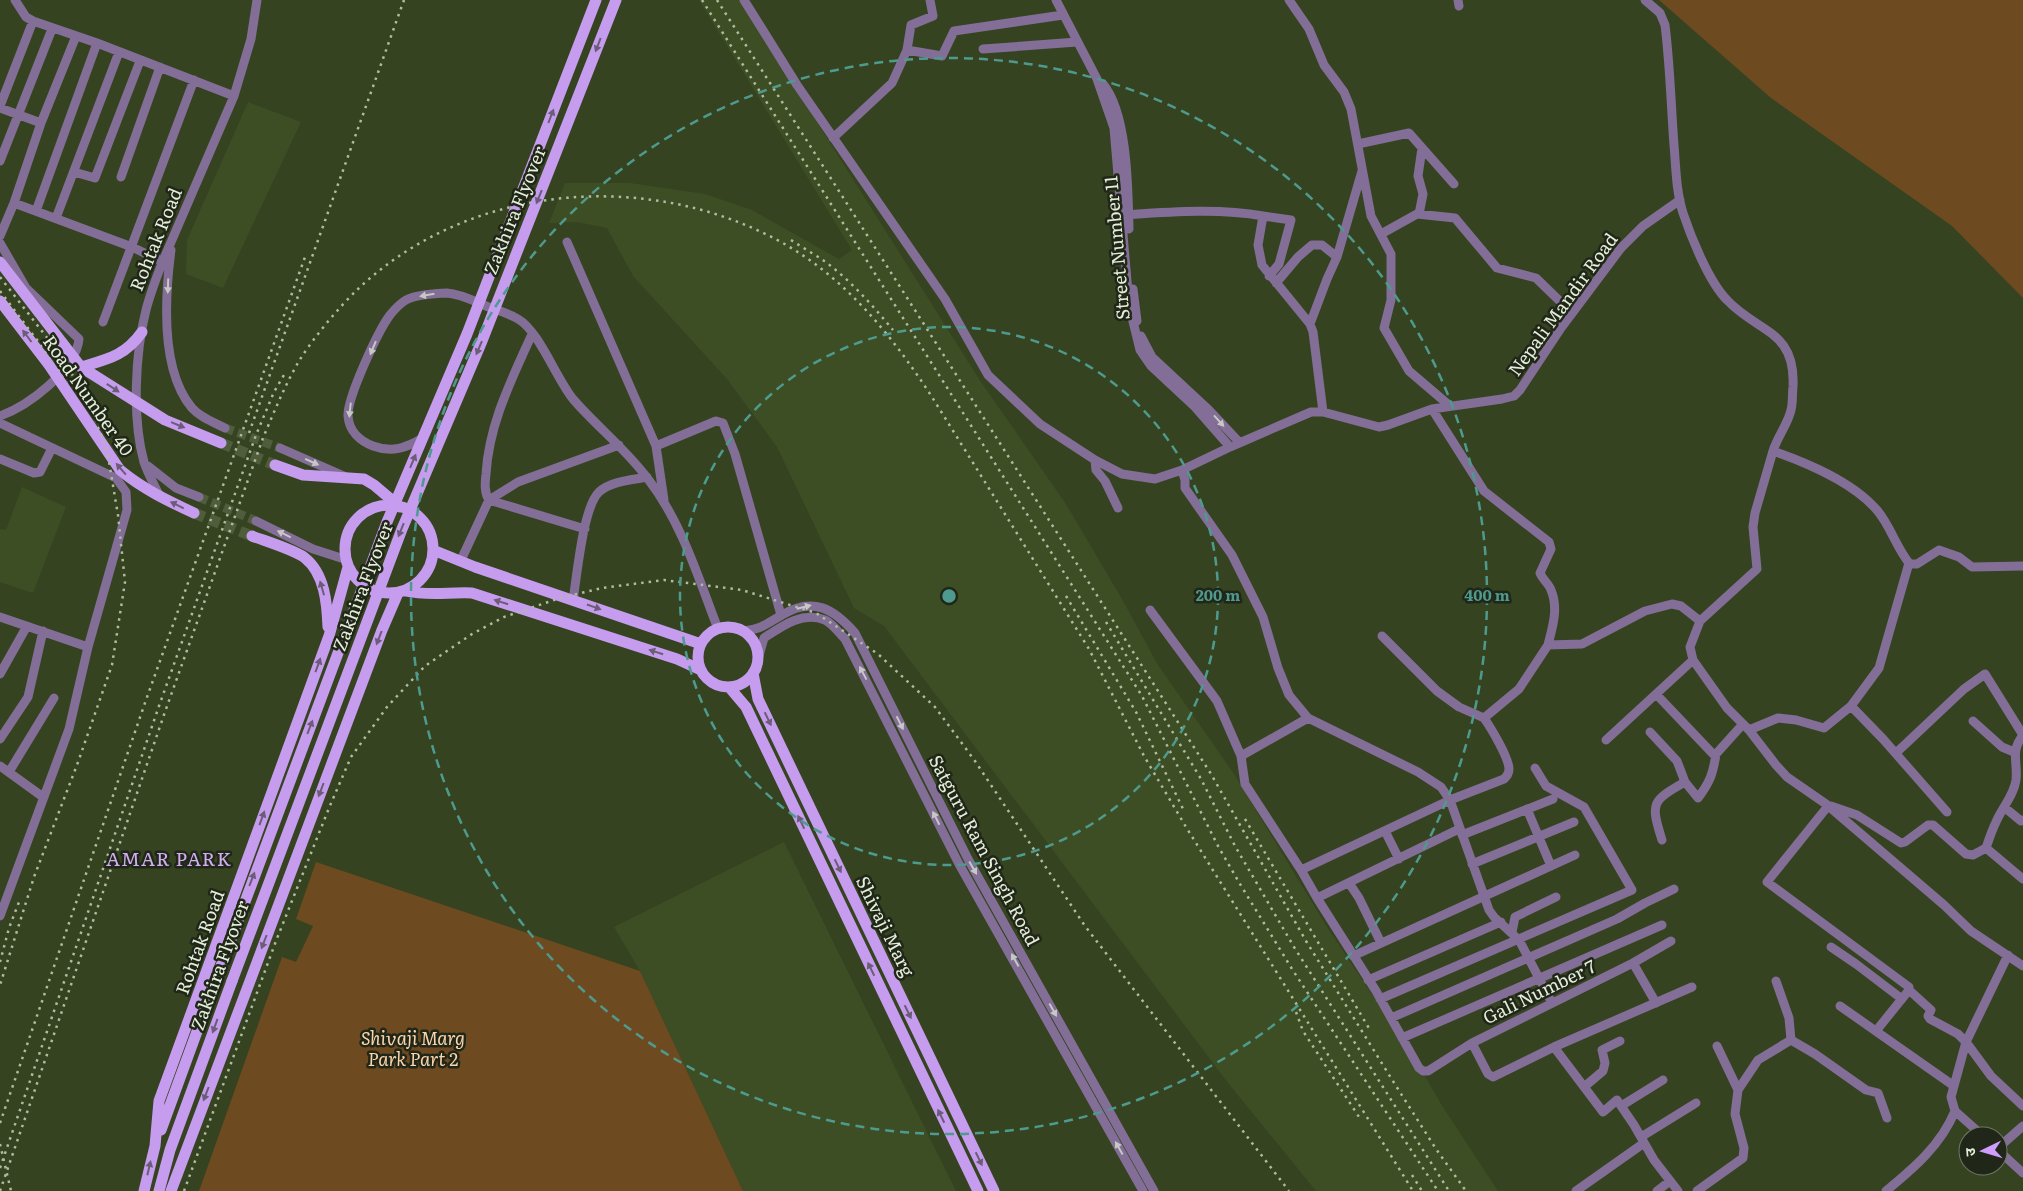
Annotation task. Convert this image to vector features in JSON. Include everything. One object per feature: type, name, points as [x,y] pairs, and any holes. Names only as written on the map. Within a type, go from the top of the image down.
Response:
[{"type":"main road","name":"Zakhira Flyover","points":[[155,1146],[387,522],[467,334],[596,0]]},
{"type":"main road","name":"Zakhira Flyover","points":[[159,1191],[170,1150],[232,981],[402,529],[482,341],[616,0]]},
{"type":"main road","name":"Road Number 40","points":[[0,262],[81,367],[165,420],[221,443]]},
{"type":"main road","name":"Road Number 40","points":[[0,301],[58,378],[120,470],[160,497],[194,513]]},
{"type":"main road","points":[[81,367],[123,352],[134,344],[142,332]]},
{"type":"main road","points":[[171,1191],[371,658],[401,592],[416,584],[425,575],[431,563],[433,550],[429,533],[420,518],[400,506],[364,479],[344,476],[303,475],[275,465]]},
{"type":"main road","points":[[400,506],[386,505],[372,508],[360,516],[351,527],[345,540],[345,555],[348,567],[356,580],[368,589],[383,593],[401,592],[421,595],[452,592],[472,594],[678,658],[701,670]]},
{"type":"main road","points":[[252,536],[304,557],[316,570],[327,608],[329,636]]},
{"type":"main road","points":[[298,554],[313,549]]},
{"type":"main road","points":[[433,550],[475,567],[701,644]]},
{"type":"main road","name":"Rohtak Road","points":[[144,1191],[155,1146],[160,1101],[329,636],[348,567]]},
{"type":"main road","points":[[731,627],[744,631],[754,643],[758,658],[753,673],[743,683],[728,687],[717,685],[707,679],[701,670],[698,657],[701,644],[708,635],[718,629],[731,627]]},
{"type":"main road","name":"Shivaji Marg","points":[[753,673],[758,699],[994,1191]]},
{"type":"main road","name":"Shivaji Marg","points":[[728,687],[746,707],[978,1191]]},
{"type":"street","points":[[15,0],[22,12],[33,21],[98,43],[234,96]]},
{"type":"street","name":"Rohtak Road","points":[[160,497],[144,463],[140,440],[137,403],[142,332],[152,291],[163,262],[234,96],[251,38],[257,0]]},
{"type":"street","name":"Nepali Mandir Road","points":[[744,0],[833,138],[945,299],[988,375],[1040,424],[1095,460],[1122,474],[1155,479],[1182,470],[1230,446],[1311,412],[1323,412],[1379,427],[1432,409],[1514,396],[1572,313],[1630,238],[1658,214],[1680,200]]},
{"type":"street","points":[[833,138],[892,83],[907,50],[911,25],[933,16],[930,0]]},
{"type":"street","name":"Street Number 11","points":[[1056,0],[1097,79],[1115,132],[1137,322],[1143,343],[1152,356],[1209,410],[1239,442]]},
{"type":"street","points":[[1289,0],[1309,29],[1324,65],[1349,100],[1372,216],[1391,254],[1391,300],[1384,328],[1409,371],[1450,406]]},
{"type":"street","points":[[1645,0],[1660,14],[1665,25],[1680,200],[1694,241],[1719,291],[1727,301],[1781,340],[1789,354],[1793,378],[1791,411],[1773,451],[1754,520],[1757,569],[1700,621],[1690,647],[1693,660],[1727,708],[1746,727],[1787,777],[1827,805],[1944,905],[1971,931],[2023,966]]},
{"type":"street","points":[[907,50],[942,56],[954,31],[1063,16]]},
{"type":"street","points":[[33,21],[0,107],[41,123]]},
{"type":"street","points":[[0,162],[17,114],[52,29]]},
{"type":"street","points":[[0,236],[14,203],[41,123],[76,36]]},
{"type":"street","points":[[983,49],[1077,42]]},
{"type":"street","points":[[36,211],[98,43]]},
{"type":"street","points":[[56,218],[119,52]]},
{"type":"street","points":[[74,172],[95,178],[140,60]]},
{"type":"street","points":[[121,178],[160,67]]},
{"type":"street","points":[[104,322],[194,80]]},
{"type":"street","points":[[1358,144],[1409,133],[1454,184]]},
{"type":"street","points":[[1419,214],[1423,194],[1418,176],[1422,148]]},
{"type":"street","points":[[1310,324],[1337,257],[1363,169]]},
{"type":"street","points":[[14,203],[132,247],[163,262]]},
{"type":"street","points":[[1125,214],[1246,213],[1291,220],[1280,264],[1273,279]]},
{"type":"street","name":"Street Number 11","points":[[1125,214],[1129,305],[1134,332],[1143,357],[1196,407],[1230,446]]},
{"type":"street","points":[[1381,234],[1419,214],[1455,218],[1497,268],[1536,278],[1572,313]]},
{"type":"street","points":[[1263,216],[1258,245],[1262,265],[1310,324],[1317,356],[1323,412]]},
{"type":"street","points":[[173,237],[167,299],[168,326],[174,371],[182,394],[193,409],[205,419],[225,428]]},
{"type":"street","points":[[567,242],[656,446],[664,501]]},
{"type":"street","points":[[0,243],[26,288],[79,340],[79,346],[73,357],[58,378],[16,408],[0,416]]},
{"type":"street","points":[[1273,279],[1312,245],[1322,245],[1337,257]]},
{"type":"street","points":[[423,438],[408,447],[395,450],[383,449],[363,442],[350,424],[348,414],[352,398],[380,331],[390,315],[407,299],[448,293],[518,318],[532,334],[568,393],[619,445],[647,477],[664,501],[684,540],[718,629]]},
{"type":"street","points":[[532,334],[494,423],[486,462],[486,495],[489,500],[585,529]]},
{"type":"street","points":[[1432,409],[1484,491],[1549,542],[1551,549],[1540,573],[1552,591],[1554,606],[1555,620],[1548,645],[1519,690],[1484,718]]},
{"type":"street","points":[[656,446],[716,421],[723,423],[735,454],[781,615]]},
{"type":"street","points":[[0,916],[69,729],[88,647],[126,518],[126,492],[116,478],[1,427]]},
{"type":"street","points":[[461,560],[489,500],[518,482],[619,445]]},
{"type":"street","points":[[0,459],[34,473],[40,472],[52,448]]},
{"type":"street","points":[[280,448],[344,476]]},
{"type":"street","points":[[1773,451],[1809,465],[1858,494],[1876,509],[1912,565],[1917,564],[1939,550],[1959,557],[1972,566],[2023,566]]},
{"type":"street","points":[[1095,460],[1096,470],[1105,481],[1118,508]]},
{"type":"street","points":[[144,463],[176,488],[199,497]]},
{"type":"street","points":[[1182,470],[1185,488],[1232,555],[1259,609],[1278,668],[1290,695],[1308,718],[1418,772],[1441,787],[1450,800],[1491,913],[1519,940],[1552,1003]]},
{"type":"street","points":[[572,600],[590,506],[599,492],[612,484],[647,477]]},
{"type":"street","points":[[256,521],[313,549],[341,558],[345,555]]},
{"type":"street","points":[[1650,732],[1677,761],[1685,782],[1698,798],[1709,783],[1714,771],[1716,754],[1746,727],[1778,718],[1796,720],[1824,728],[1851,706],[1879,668],[1909,563]]},
{"type":"street","name":"Satguru Ram Singh Road","points":[[744,631],[760,629],[781,615],[810,604],[828,609],[843,619],[855,633],[968,859],[1154,1191]]},
{"type":"street","points":[[1548,645],[1582,644],[1646,612],[1672,604],[1681,606],[1700,621]]},
{"type":"street","points":[[1150,610],[1217,701],[1241,756],[1245,784],[1302,870],[1402,1038],[1662,925]]},
{"type":"street","points":[[0,617],[88,647]]},
{"type":"street","name":"Satguru Ram Singh Road","points":[[758,658],[764,638],[788,621],[810,617],[826,620],[845,639],[959,864],[1143,1191]]},
{"type":"street","points":[[0,674],[27,626]]},
{"type":"street","points":[[0,739],[28,697],[43,631]]},
{"type":"street","points":[[1302,870],[1450,800],[1508,776],[1509,766],[1492,730],[1484,718],[1460,707],[1437,691],[1382,636]]},
{"type":"street","points":[[1606,740],[1693,660]]},
{"type":"street","points":[[1827,805],[1857,815],[1901,843],[1906,842],[1930,824],[1935,826],[1969,855],[1973,855],[1986,848],[1996,822],[2015,787],[2014,752],[2017,743],[2023,735],[1985,674],[1964,689],[1896,753]]},
{"type":"street","points":[[1656,694],[1710,753],[1716,754]]},
{"type":"street","points":[[9,772],[54,698]]},
{"type":"street","points":[[1851,706],[1896,753],[1947,812]]},
{"type":"street","points":[[1241,756],[1308,718]]},
{"type":"street","points":[[1973,722],[2002,747],[2014,752]]},
{"type":"street","points":[[0,766],[43,797]]},
{"type":"street","points":[[1380,999],[1632,890],[1584,807],[1546,786],[1535,768]]},
{"type":"street","points":[[1662,840],[1654,816],[1657,801],[1660,796],[1685,782]]},
{"type":"street","points":[[1317,898],[1461,832],[1553,799]]},
{"type":"street","points":[[1827,805],[1768,882],[1909,987],[1909,990],[1931,1010],[1928,1016],[1930,1019],[1958,1034],[1991,1076],[2023,1106]]},
{"type":"street","points":[[2004,807],[2021,821],[2023,820]]},
{"type":"street","points":[[1527,809],[1551,866]]},
{"type":"street","points":[[1472,864],[1574,822]]},
{"type":"street","points":[[1385,831],[1399,859]]},
{"type":"street","points":[[1986,848],[2023,879]]},
{"type":"street","points":[[1353,956],[1575,855]]},
{"type":"street","points":[[1349,883],[1359,898],[1381,943]]},
{"type":"street","points":[[1391,1018],[1616,919],[1645,902],[1674,889]]},
{"type":"street","points":[[1512,932],[1516,917],[1556,897]]},
{"type":"street","points":[[1368,980],[1500,922]]},
{"type":"street","name":"Gali Number 7","points":[[1402,1038],[1419,1068],[1423,1071],[1428,1071],[1472,1043],[1633,963],[1671,942]]},
{"type":"street","points":[[1831,947],[1902,999]]},
{"type":"street","points":[[1972,1126],[1955,1110],[1951,1097],[1966,1042],[2008,955]]},
{"type":"street","points":[[1633,963],[1656,1003]]},
{"type":"street","points":[[1776,981],[1789,1018],[1791,1040]]},
{"type":"street","points":[[1472,1043],[1492,1078],[1554,1047],[1692,987]]},
{"type":"street","points":[[1876,1031],[1909,990]]},
{"type":"street","points":[[1840,1006],[1954,1086]]},
{"type":"street","points":[[1697,1191],[1743,1158],[1744,1148],[1735,1114],[1738,1090],[1758,1060],[1791,1040]]},
{"type":"street","points":[[1791,1040],[1815,1054],[1866,1090],[1878,1094],[1887,1118]]},
{"type":"street","points":[[1584,1087],[1603,1071],[1605,1063],[1602,1050],[1620,1041]]},
{"type":"street","points":[[1717,1046],[1738,1090]]},
{"type":"street","points":[[1554,1047],[1603,1112],[1617,1100],[1654,1160],[1678,1191]]},
{"type":"street","points":[[1621,1106],[1663,1080]]},
{"type":"street","points":[[1576,1191],[1642,1140],[1696,1104]]},
{"type":"street","points":[[1886,1191],[1919,1163],[1948,1128],[1955,1110]]},
{"type":"street","points":[[2008,1140],[2023,1126]]},
{"type":"street","points":[[2008,1159],[2023,1173]]},
{"type":"street","points":[[1657,1191],[1670,1181]]},
{"type":"shaded area","points":[[699,0],[740,0],[979,379],[1066,504],[1158,665],[1232,771],[1327,927],[1412,1054],[1443,1107],[1498,1191],[1316,1191],[1228,1083],[884,626],[854,608],[777,447],[727,379],[633,276],[607,228],[577,222],[549,223],[565,183],[630,183],[705,194],[752,210],[839,259],[852,250]]},
{"type":"shaded area","points":[[248,102],[301,122],[223,288],[186,274],[187,240]]},
{"type":"shaded area","points":[[22,487],[66,507],[33,593],[0,582],[0,529],[6,530]]},
{"type":"shaded area","points":[[784,842],[956,1191],[743,1191],[640,971],[614,927]]},
{"type":"green space","points":[[1659,0],[2023,0],[2023,298],[1952,226],[1771,98]]},
{"type":"green space","name":"Shivaji Marg Park Part 2","points":[[316,862],[640,971],[743,1191],[199,1191],[282,957],[296,962],[313,926],[296,919]]},
{"type":"tunnel","points":[[225,428],[280,448]]},
{"type":"tunnel","points":[[221,443],[275,465]]},
{"type":"tunnel","points":[[199,497],[256,521]]},
{"type":"tunnel","points":[[194,513],[252,536]]},
{"type":"railway","points":[[249,433],[404,0]]},
{"type":"railway","points":[[702,0],[1142,696],[1218,846],[1240,884],[1292,969],[1438,1191]]},
{"type":"railway","points":[[717,0],[1211,774],[1306,941],[1436,1149],[1466,1191]]},
{"type":"railway","points":[[0,1191],[166,709],[263,438],[284,389],[299,361],[327,323],[359,288],[404,253],[453,226],[507,208],[562,198],[619,197],[675,204],[729,219],[781,242],[827,273],[847,291],[884,331],[932,397],[1089,649],[1144,756],[1186,827],[1413,1191]]},
{"type":"railway","points":[[791,240],[827,263],[845,278],[893,330]]},
{"type":"railway","points":[[0,1123],[146,700],[305,257]]},
{"type":"railway","points":[[0,277],[48,339],[86,395],[107,450],[118,515],[125,582],[112,665],[77,765],[34,877],[0,985]]},
{"type":"railway","points":[[0,291],[71,385]]},
{"type":"railway","points":[[0,1168],[159,706],[256,435],[274,392],[284,375]]},
{"type":"railway","points":[[184,1191],[276,941],[329,808],[351,757],[387,707],[425,666],[472,634],[504,617],[560,598],[602,588],[664,580],[742,590],[816,613],[878,654],[935,707],[975,761],[1085,926],[1289,1191]]},
{"type":"railway","points":[[1066,596],[1136,712],[1184,811]]},
{"type":"railway","points":[[1106,622],[1201,779],[1235,846],[1294,947],[1449,1191]]},
{"type":"railway","points":[[1245,819],[1370,1030]]},
{"type":"railway","points":[[0,962],[9,928],[19,902]]},
{"type":"railway","points":[[1296,1012],[1303,1031],[1359,1117]]},
{"type":"railway","points":[[0,1144],[11,1191]]},
{"type":"railway","points":[[1412,1175],[1422,1191]]},
{"type":"district","name":"AMAR PARK","points":[[169,858]]}]
